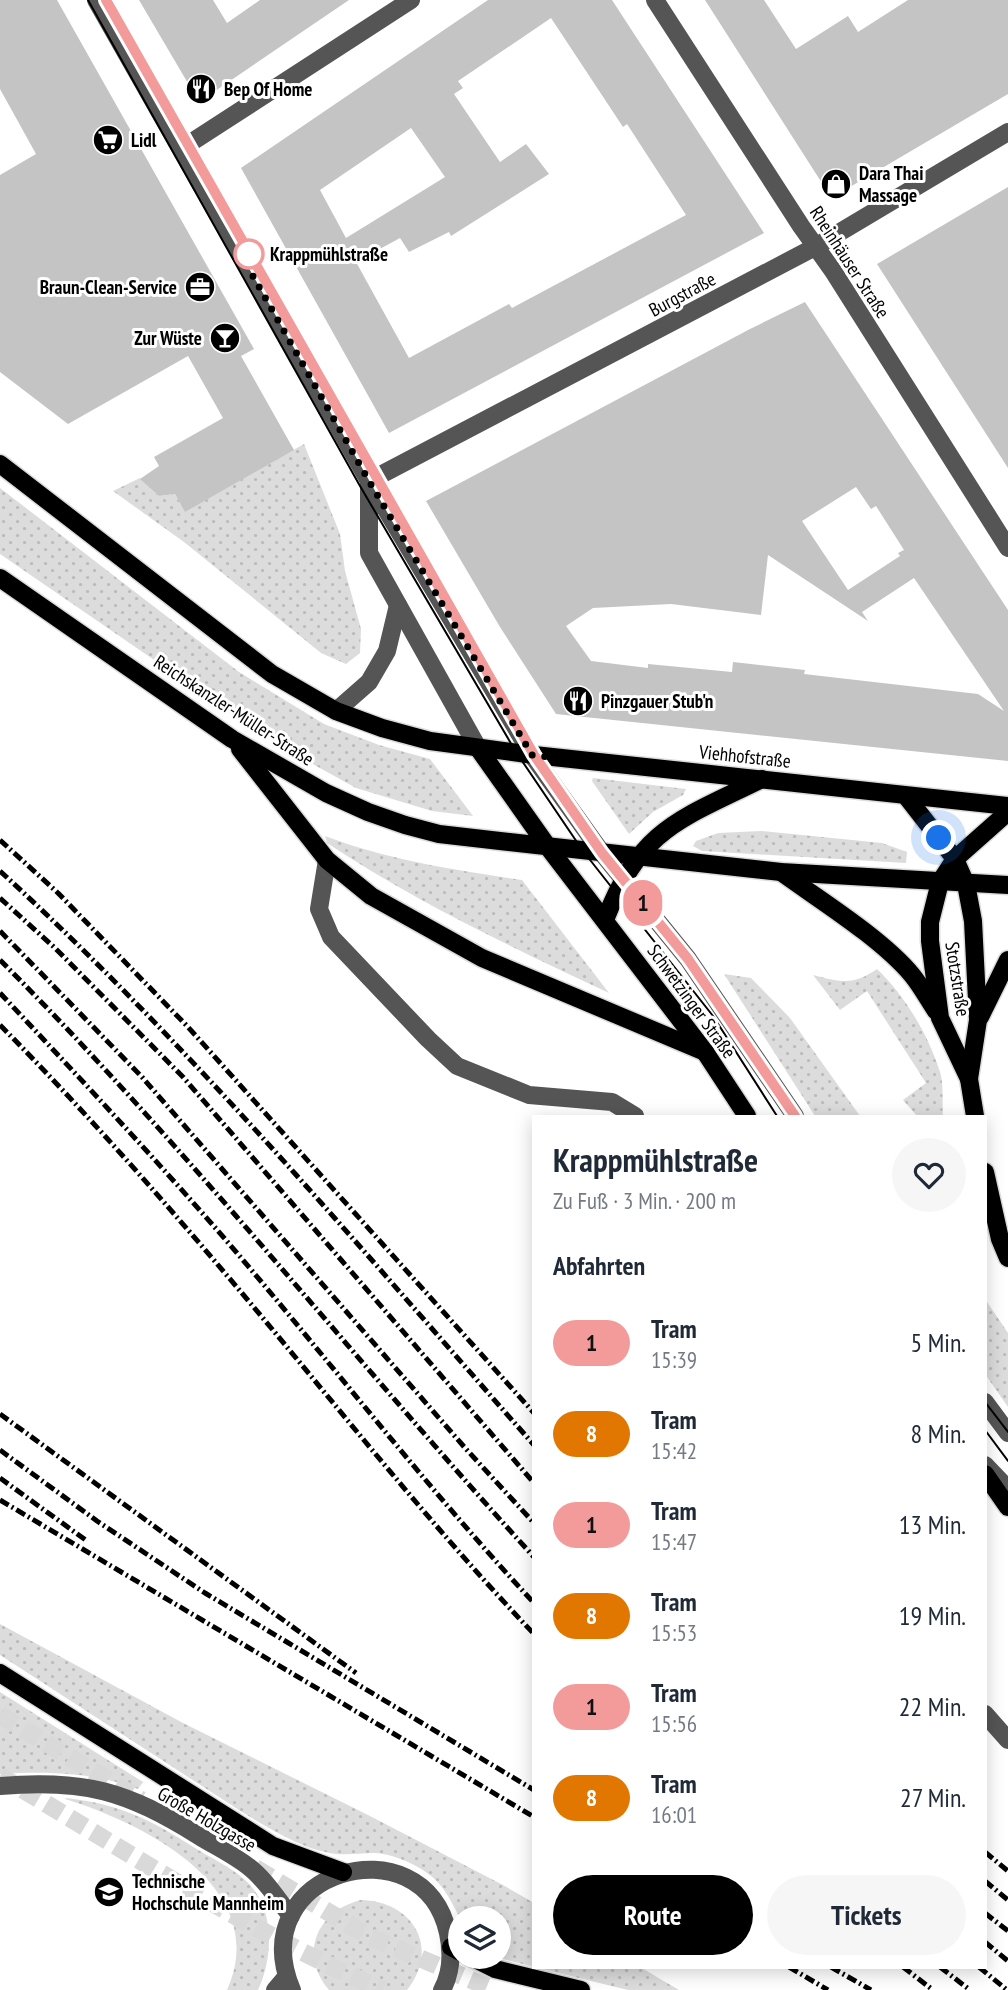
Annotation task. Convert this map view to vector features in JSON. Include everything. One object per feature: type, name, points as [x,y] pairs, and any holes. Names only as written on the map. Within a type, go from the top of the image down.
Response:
[{"type":"main road","points":[[0,464],[272,674],[337,711],[382,728],[430,741],[478,748]]},
{"type":"main road","name":"Reichskanzler-Müller-Straße","points":[[0,578],[232,739],[326,793],[405,825],[439,834],[548,847]]},
{"type":"main road","points":[[232,739],[327,860],[371,896],[482,958],[705,1052]]},
{"type":"main road","name":"Viehhofstraße","points":[[478,748],[1008,809]]},
{"type":"main road","name":"Schwetzinger Straße","points":[[478,748],[548,847],[705,1052],[746,1115]]},
{"type":"main road","points":[[605,920],[623,878],[637,857],[673,823],[763,779]]},
{"type":"main road","name":"Stotzstraße","points":[[906,796],[955,859],[966,884],[973,921],[978,1020],[969,1079]]},
{"type":"main road","name":"Stotzstraße","points":[[975,1115],[969,1079],[940,1018],[930,922],[940,882],[955,859],[1008,809]]},
{"type":"main road","points":[[548,847],[781,872],[1008,885]]},
{"type":"main road","points":[[781,872],[897,960],[912,975],[940,1018]]},
{"type":"main road","points":[[978,1020],[1008,960]]},
{"type":"main road","points":[[987,1181],[1000,1240],[1008,1258]]},
{"type":"main road","points":[[987,1477],[1008,1507]]},
{"type":"main road","points":[[0,1673],[273,1846],[342,1872]]},
{"type":"main road","points":[[495,1969],[581,1990]]},
{"type":"street","points":[[96,0],[369,481],[532,755],[602,853],[688,959],[794,1115]]},
{"type":"street","points":[[181,149],[411,0]]},
{"type":"street","name":"Rheinhäuser Straße","points":[[655,0],[833,271],[1008,548]]},
{"type":"street","name":"Burgstraße","points":[[369,481],[815,247],[1008,132]]},
{"type":"street","points":[[369,481],[369,553],[478,748]]},
{"type":"street","points":[[337,711],[369,682],[387,651],[398,606]]},
{"type":"street","points":[[327,860],[319,909],[331,937],[457,1066],[529,1095],[612,1102],[633,1115]]},
{"type":"street","points":[[987,1405],[1008,1433]]},
{"type":"street","points":[[987,1467],[1008,1489]]},
{"type":"street","points":[[987,1716],[1008,1740]]},
{"type":"street","name":"Große Holzgasse","points":[[0,1786],[44,1782],[80,1785],[119,1795],[158,1811],[251,1867],[291,1916]]},
{"type":"street","points":[[284,1985],[284,1935],[291,1916],[304,1896],[321,1882],[342,1872],[368,1868],[393,1872],[415,1883],[434,1901],[448,1928]]},
{"type":"street","points":[[442,1990],[449,1969]]},
{"type":"shaded area","points":[[304,444],[340,534],[345,571],[361,629],[360,653],[346,664],[321,653],[184,542],[113,491],[140,478],[159,496],[175,494],[185,511]]},
{"type":"shaded area","points":[[0,488],[239,672],[324,724],[379,745],[430,759],[473,816],[432,811],[356,788],[300,757],[0,554]]},
{"type":"shaded area","points":[[593,778],[686,789],[683,795],[653,812],[629,834],[592,781]]},
{"type":"shaded area","points":[[761,831],[882,843],[907,852],[906,863],[702,851],[693,846],[696,841],[718,833]]},
{"type":"shaded area","points":[[325,836],[397,858],[522,880],[609,993],[430,905],[327,843]]},
{"type":"shaded area","points":[[877,969],[887,980],[906,1003],[929,1044],[941,1077],[943,1115],[916,1115],[903,1100],[926,1083],[867,991],[840,1010],[813,975],[846,981]]},
{"type":"shaded area","points":[[724,974],[751,978],[790,1018],[859,1115],[814,1115]]},
{"type":"shaded area","points":[[987,1302],[1008,1333],[1008,1407],[987,1377]]},
{"type":"shaded area","points":[[0,1624],[183,1723],[368,1815],[532,1902],[532,1966],[511,1961],[511,1906],[453,1906],[435,1879],[410,1863],[383,1854],[324,1852],[287,1838],[242,1812],[0,1655]]},
{"type":"shaded area","points":[[0,1692],[143,1782],[138,1789],[104,1779],[70,1774],[0,1774]]},
{"type":"shaded area","points":[[66,1798],[102,1804],[134,1814],[245,1880],[262,1903],[269,1932],[267,1962],[258,1990],[227,1990],[236,1953],[232,1920],[217,1891],[192,1865],[163,1843],[130,1824]]},
{"type":"shaded area","points":[[361,1900],[379,1902],[394,1908],[416,1929],[421,1943],[421,1958],[417,1974],[407,1990],[329,1990],[320,1976],[314,1949],[323,1924],[333,1914]]},
{"type":"shaded area","points":[[542,1969],[643,1969],[679,1990],[628,1990]]},
{"type":"building","points":[[0,0],[57,0],[254,349],[241,356],[294,450],[185,512],[175,494],[159,496],[140,479],[159,466],[154,457],[223,418],[188,356],[68,424],[0,372],[0,175],[36,154],[0,89]]},
{"type":"building","points":[[139,0],[213,0],[227,23],[260,0],[349,0],[199,102]]},
{"type":"building","points":[[488,0],[612,0],[764,233],[389,433],[241,168]],"holes":[[[551,18],[623,127],[627,124],[686,215],[512,308],[509,304],[409,358],[356,262],[400,238],[409,252],[449,232],[451,236],[549,174],[526,144],[500,162],[454,94],[463,88],[458,81]],[[411,128],[445,177],[346,238],[320,190]]]},
{"type":"building","points":[[705,0],[764,0],[796,49],[848,16],[858,32],[908,0],[1008,0],[1008,94],[838,194],[827,191]]},
{"type":"building","points":[[1008,187],[1008,468],[877,264]]},
{"type":"building","points":[[805,302],[1008,610],[1008,761],[556,714],[500,627],[426,501]],"holes":[[[856,487],[871,509],[876,506],[904,550],[898,553],[900,556],[848,590],[802,521]],[[768,555],[868,621],[862,612],[914,578],[1004,711],[978,694],[804,674],[805,670],[733,662],[732,672],[648,664],[648,668],[591,661],[566,626],[593,608],[671,604],[761,615]]]},
{"type":"tunnel","points":[[0,1715],[141,1800]]},
{"type":"tunnel","points":[[0,1776],[236,1916],[383,1990]]},
{"type":"tunnel","points":[[255,1868],[370,1937],[495,1990]]},
{"type":"tram line","points":[[88,0],[360,486],[516,752],[583,851],[713,1016],[776,1115]]},
{"type":"tram line","points":[[106,0],[534,755],[602,853],[688,959],[794,1115]]},
{"type":"tram line","name":"1","points":[[106,0],[534,755],[602,853],[688,959],[794,1115]]},
{"type":"tram line","points":[[987,1405],[1008,1432]]},
{"type":"tram line","points":[[987,1433],[1008,1461]]},
{"type":"railway","points":[[0,840],[58,893],[188,1027],[532,1411]]},
{"type":"railway","points":[[0,871],[71,938],[208,1078],[532,1443]]},
{"type":"railway","points":[[0,898],[55,948],[183,1077],[532,1481]]},
{"type":"railway","points":[[0,931],[142,1077],[466,1449],[532,1521]]},
{"type":"railway","points":[[0,960],[138,1105],[532,1555]]},
{"type":"railway","points":[[0,993],[225,1239],[416,1468],[532,1601]]},
{"type":"railway","points":[[0,1025],[153,1190],[421,1508],[532,1632]]},
{"type":"railway","points":[[0,1414],[356,1673]]},
{"type":"railway","points":[[0,1450],[97,1521],[205,1593],[532,1789]]},
{"type":"railway","points":[[0,1478],[87,1541]]},
{"type":"railway","points":[[0,1500],[532,1816]]},
{"type":"railway","points":[[987,1854],[1008,1871]]},
{"type":"railway","points":[[987,1883],[1008,1900]]},
{"type":"railway","points":[[987,1915],[1008,1931]]},
{"type":"railway","points":[[987,1944],[1008,1961]]},
{"type":"railway","points":[[792,1969],[828,1990]]},
{"type":"railway","points":[[834,1969],[871,1990]]},
{"type":"railway","points":[[906,1969],[933,1990]]},
{"type":"railway","points":[[943,1969],[970,1990]]},
{"type":"railway","points":[[981,1969],[1007,1990]]},
{"type":"place","name":"Bep Of Home","points":[[201,89]]},
{"type":"place","name":"Lidl","points":[[108,140]]},
{"type":"place","name":"Dara Thai Massage","points":[[836,184]]},
{"type":"place","name":"Krappmühlstraße","points":[[249,254]]},
{"type":"place","name":"Braun-Clean-Service","points":[[200,287]]},
{"type":"place","name":"Zur Wüste","points":[[225,338]]},
{"type":"place","name":"Pinzgauer Stub'n","points":[[578,701]]},
{"type":"place","name":"Technische Hochschule Mannheim","points":[[109,1892]]},
{"type":"route","points":[[249,254],[245,262],[320,396],[532,755],[906,796],[939,838]]}]
